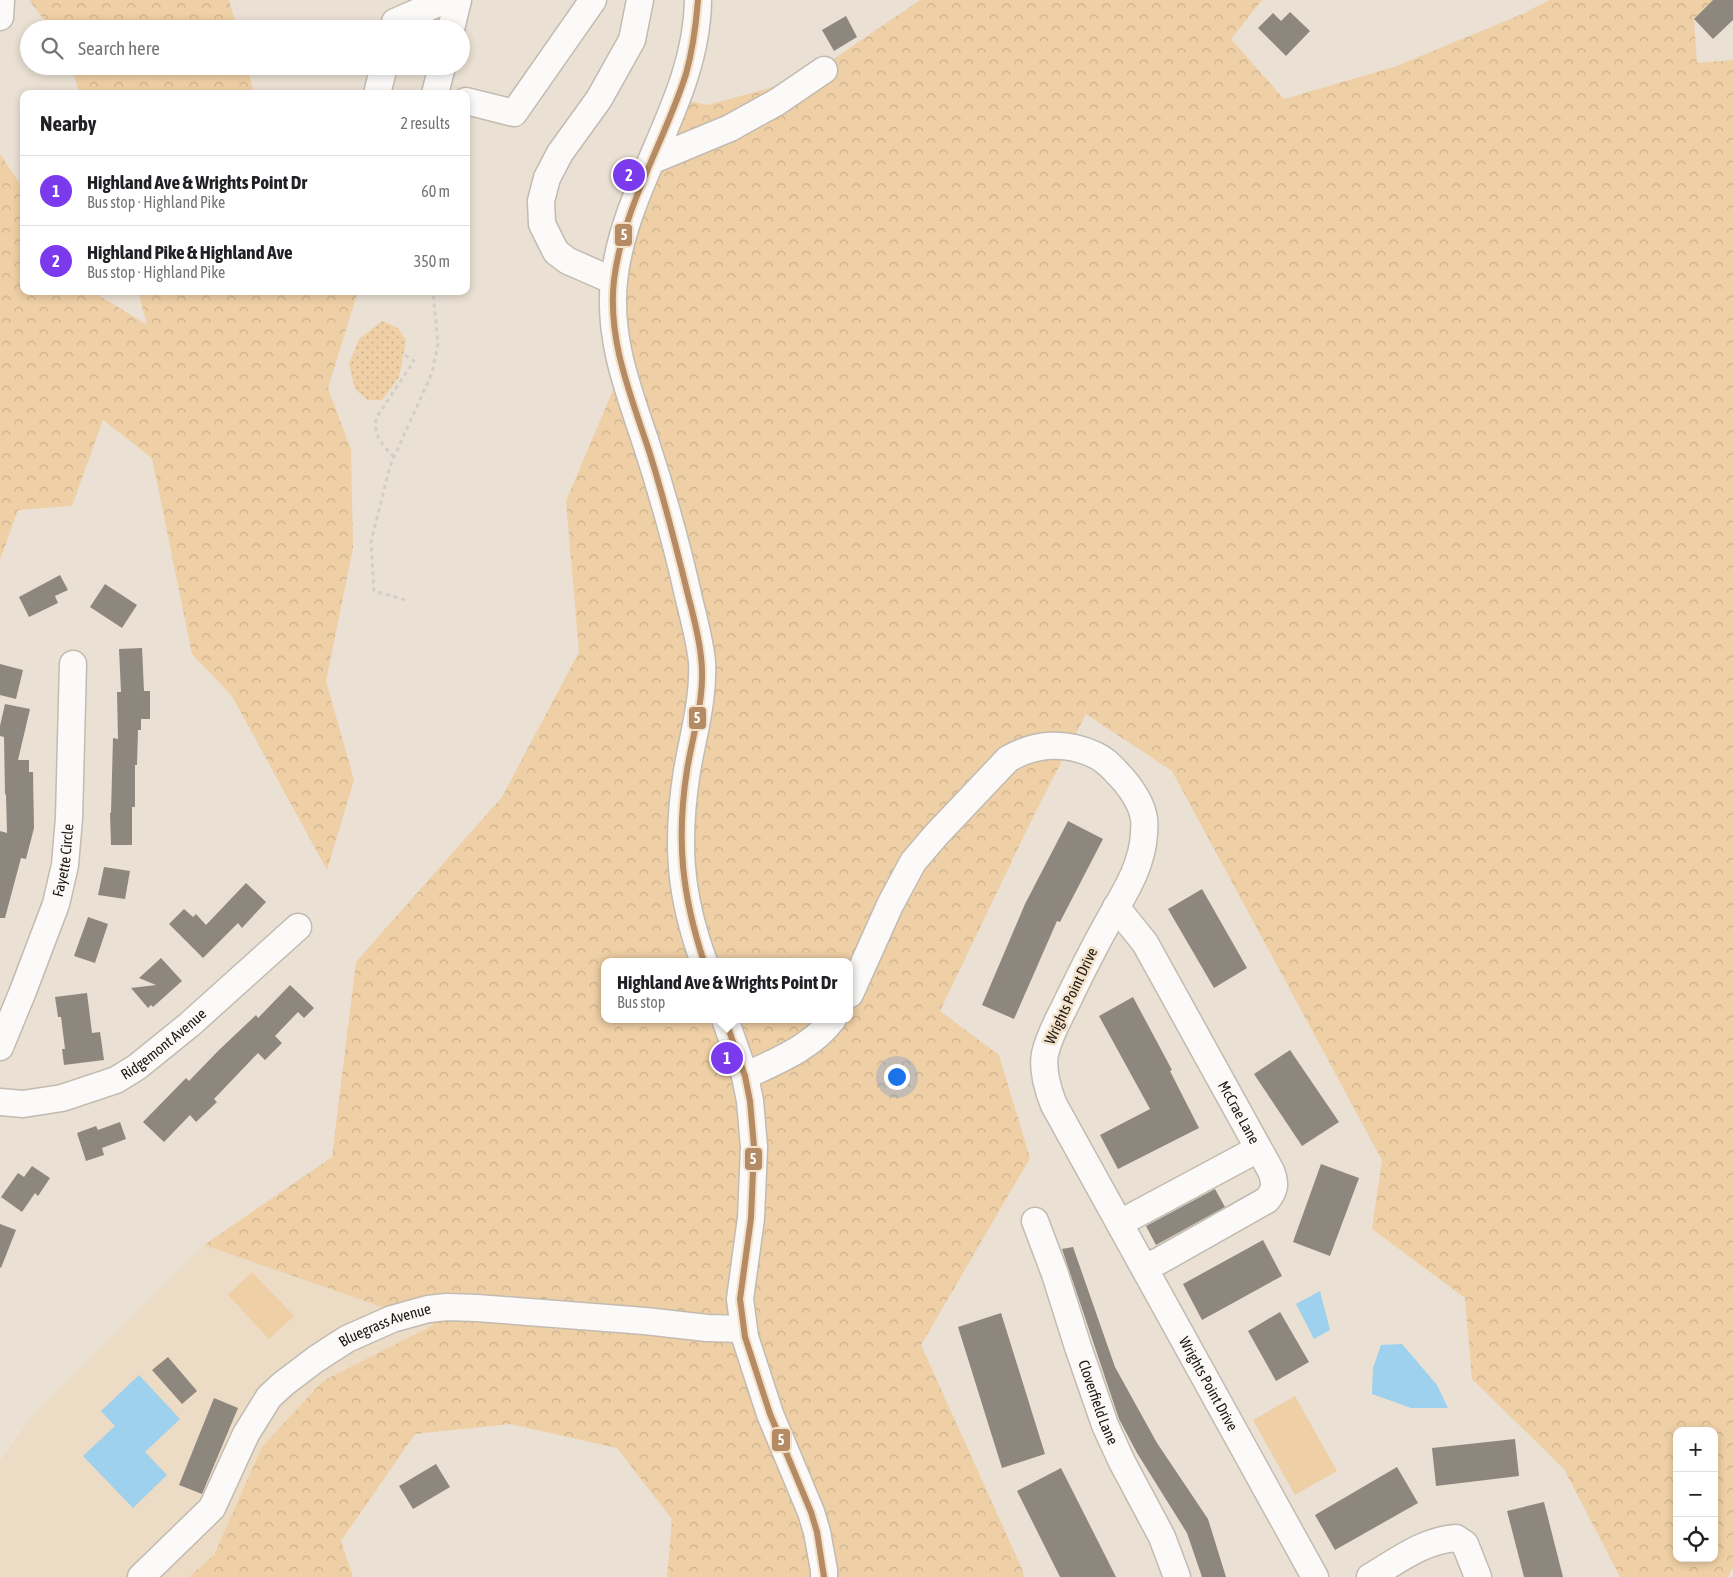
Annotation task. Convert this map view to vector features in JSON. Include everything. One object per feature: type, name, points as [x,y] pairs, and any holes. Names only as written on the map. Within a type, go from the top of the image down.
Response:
[{"type":"street","points":[[0,17],[1,0]]},
{"type":"street","points":[[400,20],[445,0]]},
{"type":"street","points":[[453,20],[458,0]]},
{"type":"street","points":[[470,102],[514,113],[593,0]]},
{"type":"street","points":[[614,281],[568,261],[556,252],[542,224],[541,201],[547,178],[560,153],[599,99],[632,40],[640,0]]},
{"type":"street","points":[[698,0],[696,35],[680,90],[631,211],[618,258],[614,281],[613,324],[624,379],[652,464],[683,574],[702,663],[700,707],[681,820],[680,857],[689,915],[703,958]]},
{"type":"street","points":[[653,160],[730,128],[777,102],[824,70]]},
{"type":"street","points":[[378,90],[382,75]]},
{"type":"street","points":[[437,90],[440,75]]},
{"type":"street","name":"Fayette Circle","points":[[0,1047],[56,904],[65,865],[69,818],[74,664]]},
{"type":"street","name":"Wrights Point Drive","points":[[853,987],[890,905],[913,862],[1008,759],[1018,753],[1040,746],[1062,745],[1086,751],[1100,757],[1110,764],[1130,787],[1139,801],[1144,820],[1143,847],[1133,878],[1095,946],[1049,1038],[1044,1056],[1048,1090],[1054,1105],[1315,1577]]},
{"type":"street","name":"McCrae Lane","points":[[1116,907],[1144,943],[1275,1182],[1273,1193],[1266,1200],[1176,1252],[1144,1268]]},
{"type":"street","name":"Ridgemont Avenue","points":[[0,1102],[23,1104],[62,1098],[116,1080],[137,1068],[189,1025],[298,927]]},
{"type":"street","points":[[726,1023],[745,1076],[750,1101],[754,1147],[751,1218],[740,1299],[743,1329],[770,1414],[811,1512],[817,1532],[824,1577]]},
{"type":"street","points":[[745,1076],[793,1053],[821,1033],[830,1023]]},
{"type":"street","points":[[1120,1223],[1258,1149]]},
{"type":"street","name":"Cloverfield Lane","points":[[1035,1221],[1055,1274],[1105,1425],[1122,1462],[1162,1537],[1177,1577]]},
{"type":"street","name":"Bluegrass Avenue","points":[[141,1577],[212,1508],[246,1434],[269,1397],[316,1359],[347,1338],[392,1319],[428,1309],[447,1307],[645,1321],[707,1328],[743,1329]]},
{"type":"street","points":[[1370,1577],[1426,1545],[1442,1539],[1456,1538],[1465,1544],[1477,1577]]},
{"type":"path","points":[[405,600],[374,592],[371,542],[390,466],[432,373],[438,344],[433,295]]},
{"type":"path","points":[[394,457],[379,440],[374,425],[376,418],[414,360],[403,354]]},
{"type":"shaded area","points":[[204,1245],[434,1325],[323,1381],[262,1447],[214,1555],[189,1577],[0,1577],[0,1461],[33,1415]]},
{"type":"green space","points":[[29,0],[229,0],[235,20],[44,20]]},
{"type":"green space","points":[[920,0],[1262,0],[1231,39],[1284,99],[1394,67],[1525,13],[1549,0],[1713,0],[1694,19],[1697,63],[1733,60],[1733,1567],[1728,1577],[1620,1577],[1564,1469],[1472,1379],[1465,1298],[1372,1229],[1382,1160],[1172,771],[1086,714],[1033,817],[940,1011],[999,1055],[1030,1158],[921,1345],[1024,1577],[667,1577],[672,1519],[617,1448],[510,1424],[415,1434],[341,1541],[353,1577],[189,1577],[214,1555],[262,1447],[323,1381],[434,1325],[204,1245],[332,1157],[356,962],[502,797],[579,652],[566,501],[622,369],[614,281],[678,99],[708,105],[806,78]]},
{"type":"green space","points":[[74,75],[249,75],[253,90],[79,90]]},
{"type":"green space","points":[[0,154],[20,184],[20,295],[98,295],[147,325],[139,295],[357,295],[328,388],[351,450],[353,548],[326,681],[354,780],[327,870],[232,696],[192,654],[152,458],[103,420],[72,506],[18,510],[0,560]]},
{"type":"green space","points":[[382,321],[398,328],[406,341],[399,377],[382,400],[367,400],[355,389],[349,364],[359,339]]},
{"type":"green space","points":[[252,1272],[294,1316],[269,1339],[228,1295]]},
{"type":"green space","points":[[1295,1396],[1337,1471],[1295,1495],[1253,1420]]},
{"type":"water","points":[[1320,1291],[1330,1330],[1314,1339],[1296,1304]]},
{"type":"water","points":[[1402,1344],[1437,1385],[1448,1408],[1411,1408],[1372,1394],[1373,1368],[1381,1345]]},
{"type":"water","points":[[139,1375],[180,1419],[145,1452],[167,1475],[133,1508],[83,1456],[115,1426],[101,1411]]},
{"type":"building","points":[[1713,0],[1733,0],[1733,20],[1713,39],[1694,19]]},
{"type":"building","points":[[1290,12],[1310,31],[1286,56],[1258,28],[1273,13],[1281,21]]},
{"type":"building","points":[[846,16],[857,37],[834,51],[822,30]]},
{"type":"building","points":[[60,575],[68,590],[55,596],[58,603],[29,617],[19,597]]},
{"type":"building","points":[[105,584],[137,605],[122,628],[90,607]]},
{"type":"building","points":[[142,648],[144,691],[150,691],[150,719],[141,719],[141,730],[138,730],[137,765],[135,765],[135,807],[132,807],[132,845],[111,845],[110,813],[113,738],[118,739],[117,692],[121,692],[119,649]]},
{"type":"building","points":[[0,664],[23,670],[16,699],[0,695]]},
{"type":"building","points":[[5,704],[30,709],[18,760],[29,760],[29,772],[33,772],[34,828],[26,859],[21,858],[5,918],[0,918],[0,831],[7,833],[4,737],[0,736],[0,726]]},
{"type":"building","points":[[1068,821],[1103,839],[1060,922],[1057,921],[1014,1019],[982,1005],[1025,904]]},
{"type":"building","points":[[104,867],[130,871],[125,899],[98,895]]},
{"type":"building","points":[[246,883],[266,902],[242,928],[238,923],[203,958],[169,924],[184,909],[193,917],[196,914],[206,925]]},
{"type":"building","points":[[1202,889],[1247,968],[1214,988],[1168,909]]},
{"type":"building","points":[[88,917],[108,924],[95,963],[74,956]]},
{"type":"building","points":[[161,958],[182,981],[153,1007],[151,1005],[148,1008],[131,988],[156,985],[139,978]]},
{"type":"building","points":[[290,985],[314,1008],[304,1018],[298,1012],[275,1036],[282,1043],[265,1060],[258,1053],[214,1099],[217,1102],[196,1122],[190,1115],[164,1142],[143,1122],[186,1078],[189,1081],[256,1015],[258,1018]]},
{"type":"building","points":[[87,993],[92,1033],[100,1032],[104,1060],[64,1065],[62,1049],[65,1049],[61,1017],[58,1017],[55,997]]},
{"type":"building","points":[[1133,997],[1172,1070],[1170,1071],[1199,1128],[1118,1169],[1100,1135],[1150,1109],[1099,1016]]},
{"type":"building","points":[[1290,1050],[1339,1122],[1302,1146],[1254,1074]]},
{"type":"building","points":[[120,1122],[126,1139],[102,1148],[104,1155],[86,1161],[77,1133],[96,1126],[98,1130]]},
{"type":"building","points":[[1321,1164],[1359,1178],[1330,1256],[1293,1242]]},
{"type":"building","points":[[32,1166],[50,1178],[38,1196],[35,1193],[22,1212],[1,1197],[18,1173],[24,1177]]},
{"type":"building","points":[[1215,1189],[1225,1207],[1156,1245],[1146,1226]]},
{"type":"building","points":[[0,1224],[16,1230],[1,1268],[0,1267]]},
{"type":"building","points":[[1263,1240],[1282,1276],[1202,1320],[1183,1284]]},
{"type":"building","points":[[1073,1247],[1115,1367],[1157,1443],[1208,1519],[1226,1577],[1202,1577],[1187,1533],[1137,1453],[1119,1419],[1062,1249]]},
{"type":"building","points":[[1280,1312],[1309,1362],[1276,1381],[1248,1331]]},
{"type":"building","points":[[1001,1313],[1045,1454],[1002,1468],[958,1327]]},
{"type":"building","points":[[168,1357],[197,1391],[182,1404],[152,1370]]},
{"type":"building","points":[[214,1398],[238,1408],[202,1494],[179,1485]]},
{"type":"building","points":[[1515,1439],[1519,1476],[1436,1486],[1432,1448]]},
{"type":"building","points":[[436,1464],[450,1487],[413,1509],[399,1486]]},
{"type":"building","points":[[1397,1467],[1418,1503],[1335,1550],[1315,1515]]},
{"type":"building","points":[[1061,1468],[1116,1577],[1060,1577],[1017,1491]]},
{"type":"building","points":[[1544,1502],[1563,1577],[1524,1577],[1507,1511]]},
{"type":"transit line","name":"5","points":[[698,0],[694,37],[686,74],[626,227],[614,280],[613,303],[614,325],[623,369],[666,508],[700,650],[702,685],[687,770],[682,820],[682,844],[686,890],[703,958]]},
{"type":"transit line","name":"5","points":[[726,1023],[745,1076],[750,1101],[754,1147],[751,1218],[740,1299],[745,1337],[770,1414],[811,1512],[817,1532],[824,1577]]},
{"type":"place","name":"Highland Pike & Highland Ave","points":[[629,175]]},
{"type":"place","name":"Highland Ave & Wrights Point Dr","points":[[727,1058]]}]
